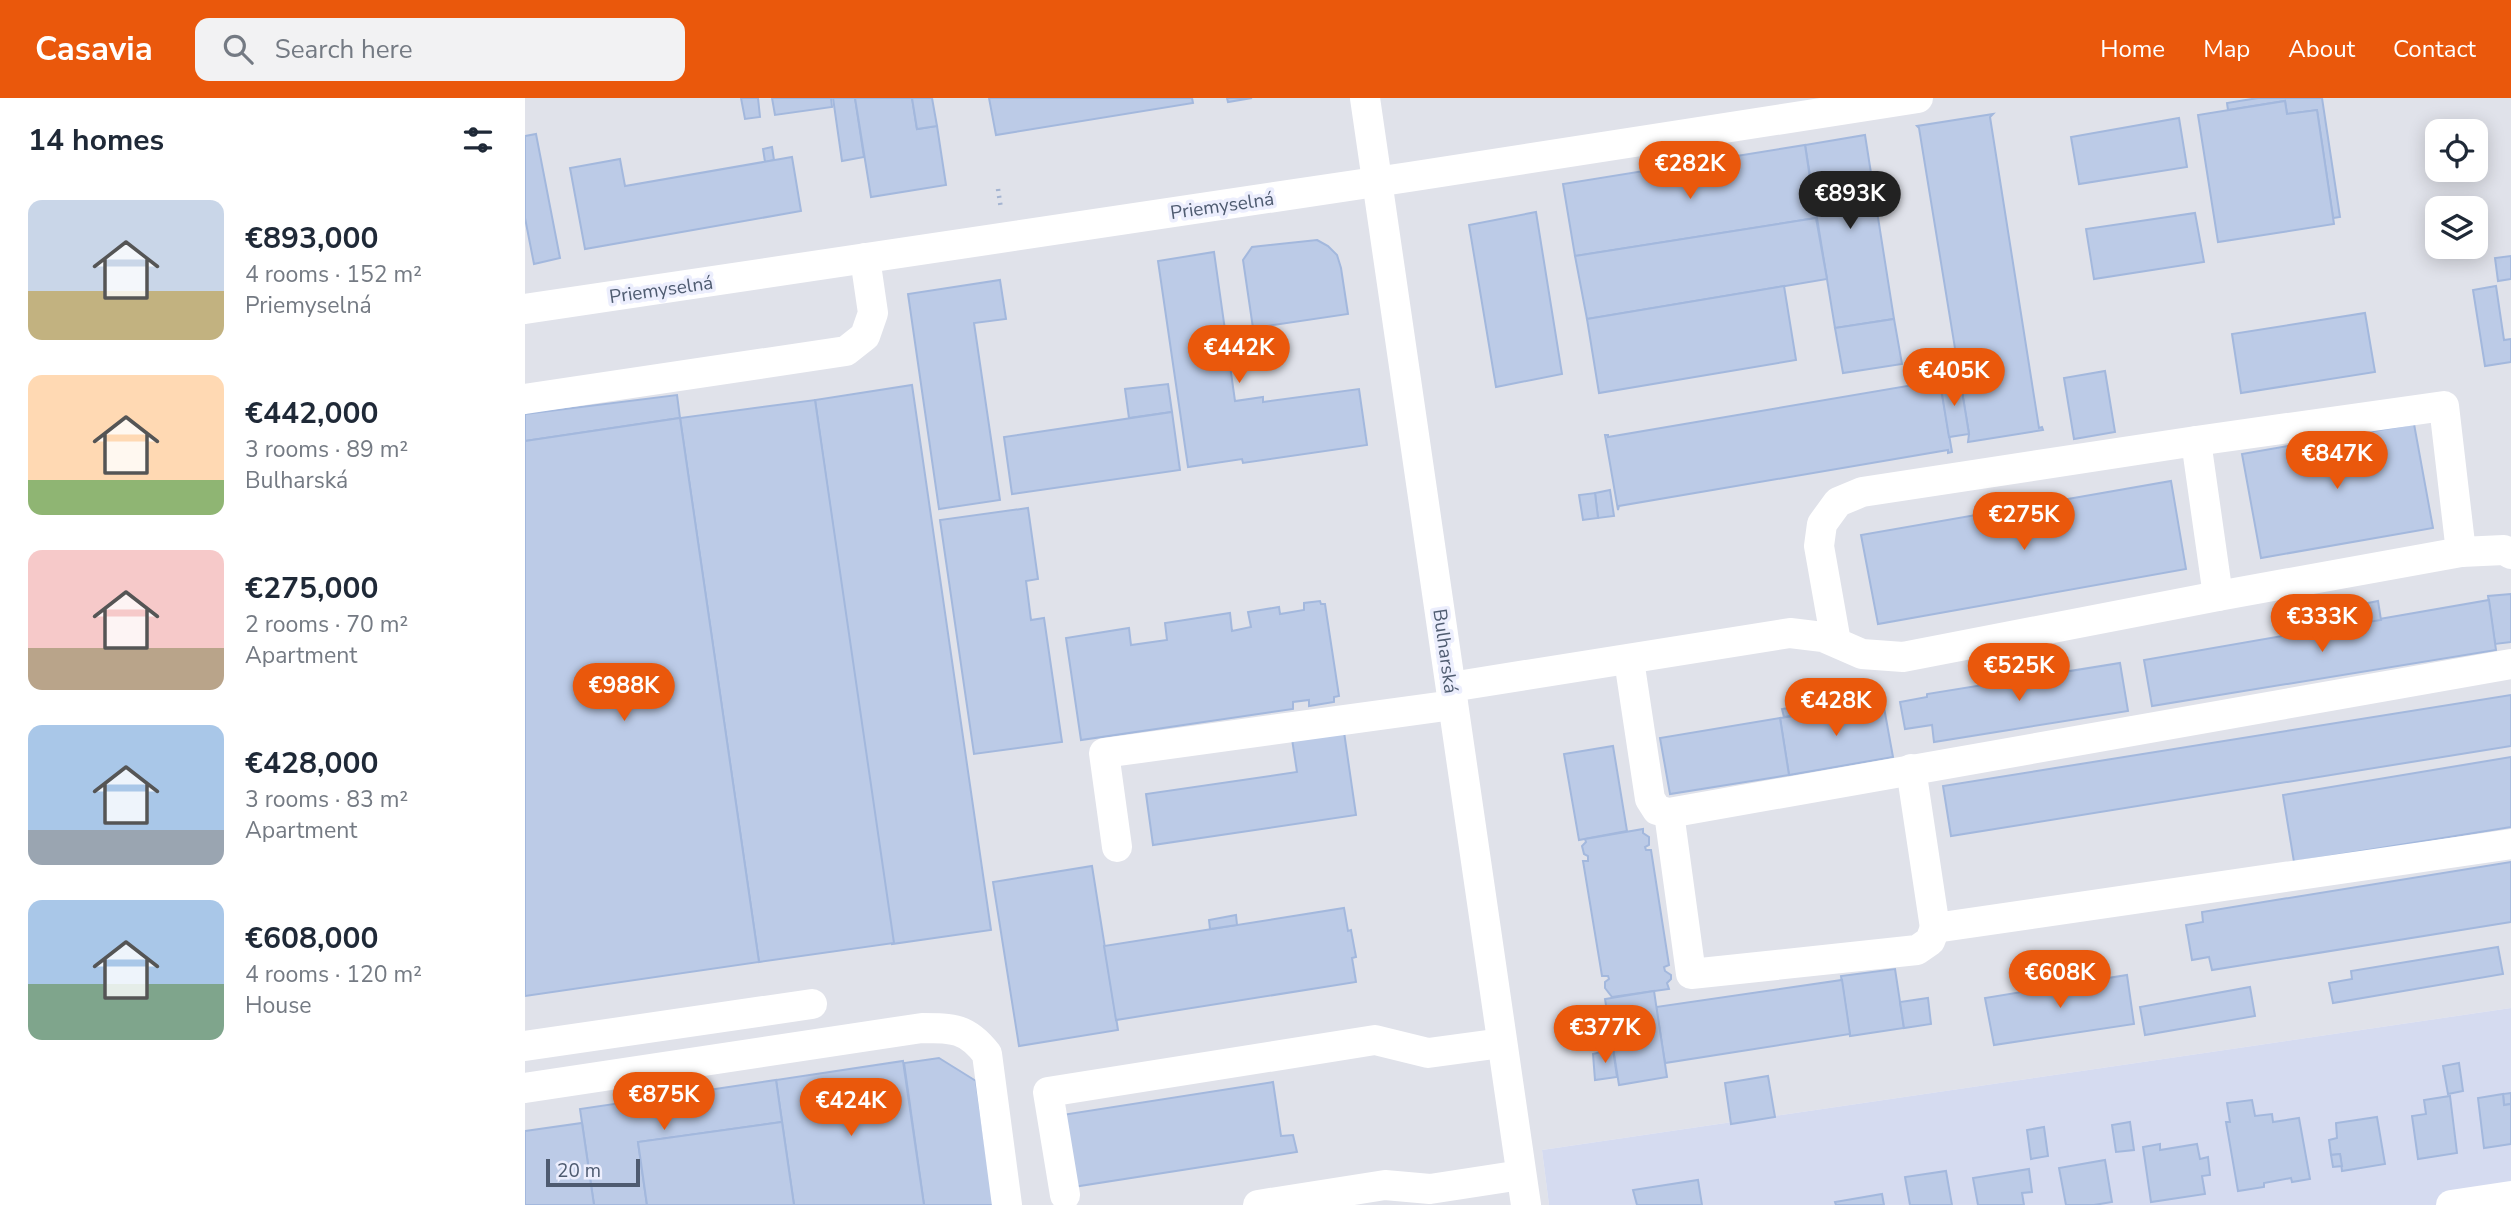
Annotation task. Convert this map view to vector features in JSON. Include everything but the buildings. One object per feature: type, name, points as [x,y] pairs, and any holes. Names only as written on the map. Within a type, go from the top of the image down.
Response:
[{"type":"street","name":"Bulharská","points":[[1365,98],[1525,1205]]},
{"type":"street","name":"Priemyselná","points":[[525,309],[1378,182],[1918,98]]},
{"type":"street","points":[[525,398],[846,351],[865,336],[873,313],[865,258]]},
{"type":"street","points":[[1836,642],[1819,547],[1822,524],[1838,502],[1863,492],[2196,441],[2444,406],[2461,552]]},
{"type":"street","points":[[2196,441],[2218,596]]},
{"type":"street","points":[[1117,847],[1104,753],[1452,696],[1629,660],[1790,633],[1823,637],[1863,654],[1903,657],[2461,552],[2504,550],[2511,554]]},
{"type":"street","points":[[1629,660],[1650,799],[1657,810],[1669,813],[2511,664]]},
{"type":"street","points":[[1669,813],[1691,974],[1917,950],[1930,941],[1935,928],[1911,769]]},
{"type":"street","points":[[1935,928],[2511,845]]},
{"type":"street","points":[[525,1046],[812,1004]]},
{"type":"street","points":[[525,1088],[922,1028],[952,1028],[975,1038],[987,1054],[1007,1205]]},
{"type":"street","points":[[1065,1195],[1048,1092],[1375,1040],[1428,1053],[1502,1043]]},
{"type":"street","points":[[1258,1205],[1385,1185],[1430,1189],[1521,1175]]},
{"type":"street","points":[[2451,1205],[2511,1196]]},
{"type":"shaded area","points":[[525,98],[2511,98],[2511,1008],[1542,1150],[1549,1205],[525,1205]]},
{"type":"shaded area","points":[[2511,1008],[2511,1205],[1549,1205],[1542,1150]]}]
